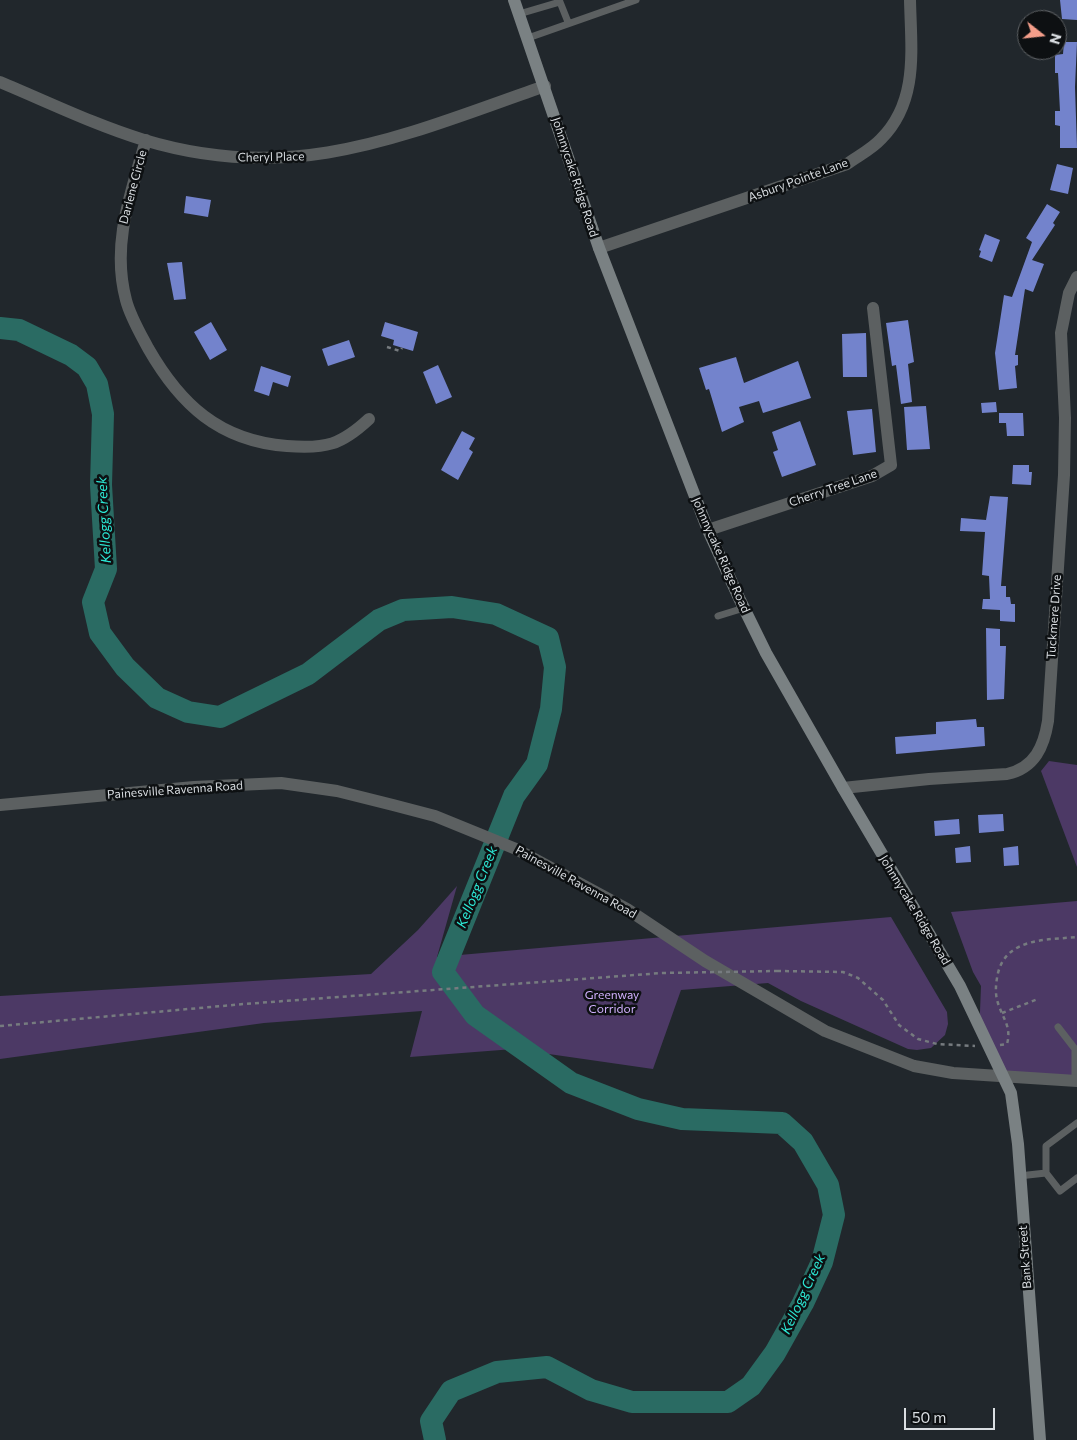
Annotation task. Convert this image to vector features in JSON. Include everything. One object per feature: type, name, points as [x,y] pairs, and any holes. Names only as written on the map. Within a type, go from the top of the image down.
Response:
[{"type":"main road","name":"Johnnycake Ridge Road","points":[[514,0],[599,248],[708,530],[766,653],[946,962],[1003,1075]]},
{"type":"main road","name":"Bank Street","points":[[1003,1075],[1011,1093],[1040,1440]]},
{"type":"street","name":"Asbury Pointe Lane","points":[[599,248],[847,164],[881,140],[904,107],[909,90],[912,69],[910,0]]},
{"type":"street","name":"Cheryl Place","points":[[0,82],[121,132],[146,140],[192,152],[225,157],[288,158],[328,154],[386,142],[545,86]]},
{"type":"street","name":"Darlene Circle","points":[[146,140],[124,215],[120,238],[121,267],[126,301],[140,334],[168,381],[196,411],[219,427],[266,444],[298,447],[334,444],[350,436],[370,419]]},
{"type":"street","name":"Tuckmere Drive","points":[[843,788],[1019,772],[1029,765],[1039,753],[1046,736],[1048,721],[1064,475],[1065,418],[1061,334],[1069,294],[1077,277]]},
{"type":"street","name":"Cherry Tree Lane","points":[[708,530],[872,476],[892,465],[873,308]]},
{"type":"street","name":"Painesville Ravenna Road","points":[[0,805],[194,787],[281,783],[337,791],[393,805],[435,816],[516,849],[627,908],[705,961],[825,1031],[914,1066],[953,1073],[1076,1080]]},
{"type":"lane","points":[[528,38],[568,22],[636,0]]},
{"type":"lane","points":[[519,14],[559,1],[568,22]]},
{"type":"lane","points":[[718,616],[744,608]]},
{"type":"lane","points":[[1058,1027],[1077,1053],[1076,1080]]},
{"type":"lane","points":[[1077,1123],[1046,1146],[1046,1173],[1060,1191],[1077,1178]]},
{"type":"lane","points":[[1019,1176],[1046,1173]]},
{"type":"path","points":[[387,347],[400,351],[402,348]]},
{"type":"path","points":[[0,1026],[662,973],[843,972],[858,978],[883,1000],[899,1025],[918,1038],[937,1044],[990,1046],[1008,1044],[1010,1033],[996,997],[996,982],[1004,960],[1011,951],[1037,940],[1077,937]]},
{"type":"path","points":[[1001,1013],[1038,999]]},
{"type":"green space","points":[[1049,761],[1077,765],[1077,867],[1041,771]]},
{"type":"green space","name":"Greenway Corridor","points":[[457,886],[437,957],[891,917],[947,1012],[948,1024],[945,1035],[931,1048],[908,1049],[801,1001],[768,983],[681,990],[653,1069],[514,1049],[410,1057],[422,1011],[264,1023],[0,1059],[0,996],[371,974],[418,930]]},
{"type":"green space","points":[[1077,901],[1077,1079],[1006,1071],[979,1037],[981,986],[973,972],[951,912]]},
{"type":"building","points":[[1060,0],[1077,0],[1077,20],[1067,19],[1067,10],[1061,10]]},
{"type":"building","points":[[1067,42],[1077,42],[1075,87],[1077,148],[1060,148],[1060,126],[1055,125],[1055,111],[1060,111],[1058,73],[1055,73],[1055,60],[1067,60]]},
{"type":"building","points":[[1057,164],[1073,168],[1068,194],[1050,190]]},
{"type":"building","points":[[186,196],[211,200],[208,217],[184,213]]},
{"type":"building","points":[[1047,204],[1060,212],[1053,223],[1055,225],[1032,260],[1044,264],[1033,292],[1025,289],[1015,355],[1018,355],[1018,365],[1015,366],[1017,388],[999,390],[995,353],[1004,295],[1012,297],[1032,242],[1026,238]]},
{"type":"building","points":[[985,234],[1000,240],[992,262],[979,257],[981,251],[979,250]]},
{"type":"building","points":[[182,262],[186,299],[174,300],[167,263]]},
{"type":"building","points":[[908,320],[914,362],[908,364],[912,402],[901,404],[896,365],[892,366],[886,323]]},
{"type":"building","points":[[211,322],[227,350],[210,360],[194,332]]},
{"type":"building","points":[[385,322],[418,332],[413,351],[393,345],[394,340],[381,336]]},
{"type":"building","points":[[866,333],[867,377],[843,377],[842,334]]},
{"type":"building","points":[[349,340],[355,357],[328,366],[322,349]]},
{"type":"building","points":[[736,357],[744,383],[798,361],[811,398],[763,413],[759,401],[739,407],[744,422],[722,432],[709,389],[706,390],[699,368]]},
{"type":"building","points":[[438,365],[452,397],[436,404],[423,372]]},
{"type":"building","points":[[261,366],[291,376],[288,387],[273,382],[269,396],[254,391]]},
{"type":"building","points":[[996,402],[997,412],[982,413],[981,403]]},
{"type":"building","points":[[926,406],[930,449],[907,450],[904,407]]},
{"type":"building","points":[[872,409],[876,452],[853,455],[847,411]]},
{"type":"building","points":[[999,413],[1023,413],[1024,436],[1007,436],[1006,423],[999,423]]},
{"type":"building","points":[[800,421],[816,465],[782,477],[773,452],[778,450],[772,432]]},
{"type":"building","points":[[462,431],[475,438],[469,449],[473,452],[458,480],[441,470]]},
{"type":"building","points":[[1013,465],[1029,465],[1029,472],[1032,472],[1031,485],[1012,484]]},
{"type":"building","points":[[990,496],[1008,497],[1001,586],[1006,586],[1006,597],[1010,597],[1011,604],[1015,604],[1015,622],[1000,621],[1000,610],[982,609],[983,599],[990,599],[989,576],[982,575],[985,532],[960,531],[961,518],[986,520]]},
{"type":"building","points":[[986,628],[1000,629],[1000,646],[1006,646],[1004,699],[987,700]]},
{"type":"building","points":[[976,719],[977,727],[984,727],[985,746],[896,754],[895,737],[936,734],[936,722]]},
{"type":"building","points":[[1003,814],[1004,831],[979,833],[978,815]]},
{"type":"building","points":[[959,819],[960,834],[935,836],[934,821]]},
{"type":"building","points":[[970,846],[971,862],[956,863],[955,848]]},
{"type":"building","points":[[1018,846],[1019,865],[1004,866],[1003,848]]},
{"type":"waterway","name":"Kellogg Creek","points":[[0,328],[19,330],[71,355],[87,367],[97,384],[103,414],[101,485],[106,569],[93,602],[100,633],[125,667],[157,698],[188,712],[220,717],[308,674],[379,620],[403,610],[452,607],[496,614],[548,638],[555,667],[551,709],[537,764],[514,796],[443,972],[475,1015],[571,1083],[638,1109],[682,1119],[782,1123],[803,1142],[828,1185],[834,1215],[822,1262],[803,1303],[775,1353],[751,1386],[728,1402],[632,1402],[591,1390],[547,1367],[497,1372],[451,1391],[431,1421],[435,1440]]}]
